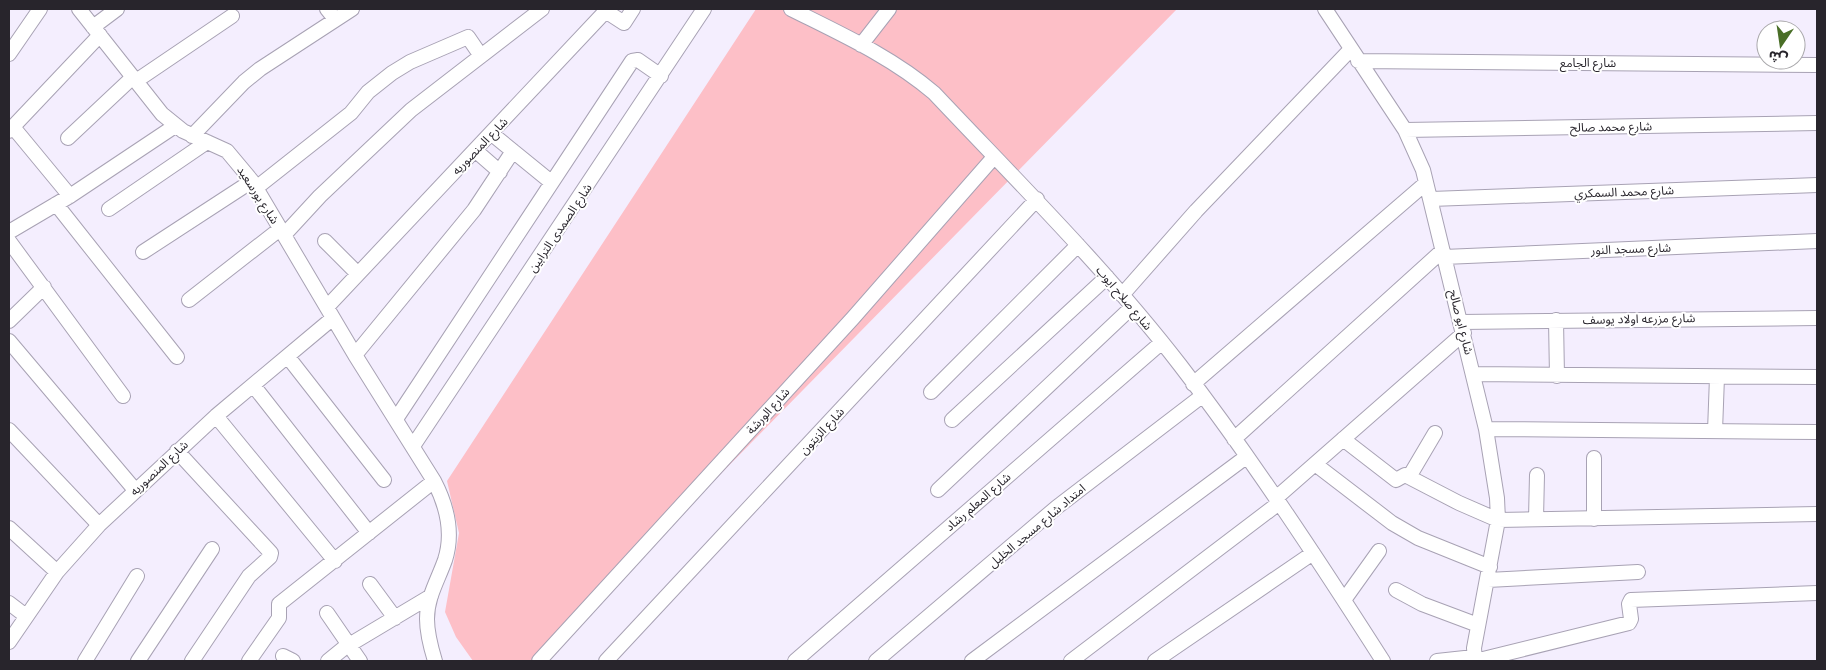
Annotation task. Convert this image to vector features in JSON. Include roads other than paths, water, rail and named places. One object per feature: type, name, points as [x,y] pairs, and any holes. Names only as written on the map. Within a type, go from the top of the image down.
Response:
[{"type":"street","points":[[9,54],[40,9]]},
{"type":"street","name":"شارع بورسعيد","points":[[79,9],[162,114],[175,126],[232,156],[254,185],[355,355],[434,481],[442,497],[449,529],[444,561],[431,596],[427,619],[429,642],[435,661]]},
{"type":"street","points":[[70,196],[11,129],[117,9]]},
{"type":"street","points":[[192,136],[244,82],[331,14],[352,9]]},
{"type":"street","points":[[189,300],[282,232],[405,116],[542,9]]},
{"type":"street","name":"شارع المنصوريه","points":[[9,642],[57,572],[99,525],[216,416],[288,357],[330,312],[358,274],[492,134],[602,14],[607,12],[624,23],[634,9]]},
{"type":"street","name":"شارع الصمدى الترابين","points":[[413,446],[704,9]]},
{"type":"street","name":"شارع صلاح ايوب","points":[[791,9],[862,45],[911,74],[934,93],[1078,244],[1161,342],[1234,439],[1313,553],[1383,661]]},
{"type":"street","points":[[862,45],[889,9]]},
{"type":"street","name":"شارع ابو صالح","points":[[1326,9],[1350,49],[1405,130],[1423,170],[1486,429],[1497,498],[1498,520],[1478,626],[1475,660]]},
{"type":"street","points":[[68,138],[135,79],[232,16]]},
{"type":"street","points":[[143,252],[254,185],[350,113],[368,92],[400,67],[468,38],[481,56]]},
{"type":"street","points":[[1122,295],[1221,183],[1350,49]]},
{"type":"street","points":[[396,419],[632,61],[638,60],[661,76]]},
{"type":"street","name":"شارع الجامع","points":[[1358,61],[1817,65]]},
{"type":"street","name":"شارع محمد صالح","points":[[1405,130],[1817,123]]},
{"type":"street","points":[[9,232],[70,196],[175,126]]},
{"type":"street","points":[[492,134],[551,182]]},
{"type":"street","points":[[108,209],[207,142]]},
{"type":"street","points":[[476,151],[500,172]]},
{"type":"street","points":[[355,355],[474,210],[513,152]]},
{"type":"street","name":"شارع الورشة","points":[[539,661],[846,325],[994,157]]},
{"type":"street","points":[[1193,384],[1426,183]]},
{"type":"street","name":"شارع محمد السمكري","points":[[1431,199],[1817,184]]},
{"type":"street","name":"شارع الزيتون","points":[[606,661],[1037,199]]},
{"type":"street","points":[[56,204],[177,357]]},
{"type":"street","points":[[9,241],[123,396]]},
{"type":"street","points":[[325,241],[358,274]]},
{"type":"street","name":"شارع مسجد النور","points":[[1443,254],[1817,241]]},
{"type":"street","points":[[931,392],[1078,244]]},
{"type":"street","points":[[1234,439],[1443,254]]},
{"type":"street","points":[[952,420],[1107,277]]},
{"type":"street","points":[[9,321],[44,287]]},
{"type":"street","points":[[938,490],[1132,307]]},
{"type":"street","name":"شارع مزرعه اولاد يوسف","points":[[1462,327],[1556,320],[1817,318]]},
{"type":"street","points":[[1556,320],[1557,376]]},
{"type":"street","points":[[1071,661],[1278,501],[1314,464],[1462,327]]},
{"type":"street","points":[[9,341],[135,490]]},
{"type":"street","name":"شارع المعلم رشاد","points":[[795,661],[1161,342]]},
{"type":"street","points":[[288,357],[384,480]]},
{"type":"street","points":[[1473,374],[1817,377]]},
{"type":"street","points":[[1714,431],[1717,377]]},
{"type":"street","points":[[254,385],[369,533]]},
{"type":"street","name":"امتداد شارع مسجد الخليل","points":[[876,661],[1057,507],[1202,396]]},
{"type":"street","points":[[216,416],[335,561]]},
{"type":"street","points":[[1486,429],[1817,432]]},
{"type":"street","points":[[9,430],[99,525]]},
{"type":"street","points":[[1409,478],[1435,433]]},
{"type":"street","points":[[1343,439],[1396,480],[1404,475],[1459,503],[1498,520],[1817,514]]},
{"type":"street","points":[[177,451],[270,551],[270,557],[249,576],[192,661]]},
{"type":"street","points":[[972,661],[1246,457]]},
{"type":"street","points":[[1594,458],[1594,519]]},
{"type":"street","points":[[1314,464],[1392,523],[1489,573],[1638,572]]},
{"type":"street","points":[[1536,519],[1537,475]]},
{"type":"street","points":[[249,661],[279,618],[279,604],[434,481]]},
{"type":"street","points":[[9,528],[57,572]]},
{"type":"street","points":[[138,661],[212,549]]},
{"type":"street","points":[[1344,600],[1379,551]]},
{"type":"street","points":[[1155,661],[1313,553]]},
{"type":"street","points":[[85,661],[137,576]]},
{"type":"street","points":[[370,584],[395,618]]},
{"type":"street","points":[[1396,590],[1431,608],[1478,626]]},
{"type":"street","points":[[1437,661],[1475,660],[1629,623],[1632,619],[1629,604],[1631,600],[1817,593]]},
{"type":"street","points":[[328,661],[332,656],[349,645],[431,596]]},
{"type":"street","points":[[9,604],[26,616]]},
{"type":"street","points":[[327,613],[360,661]]}]
